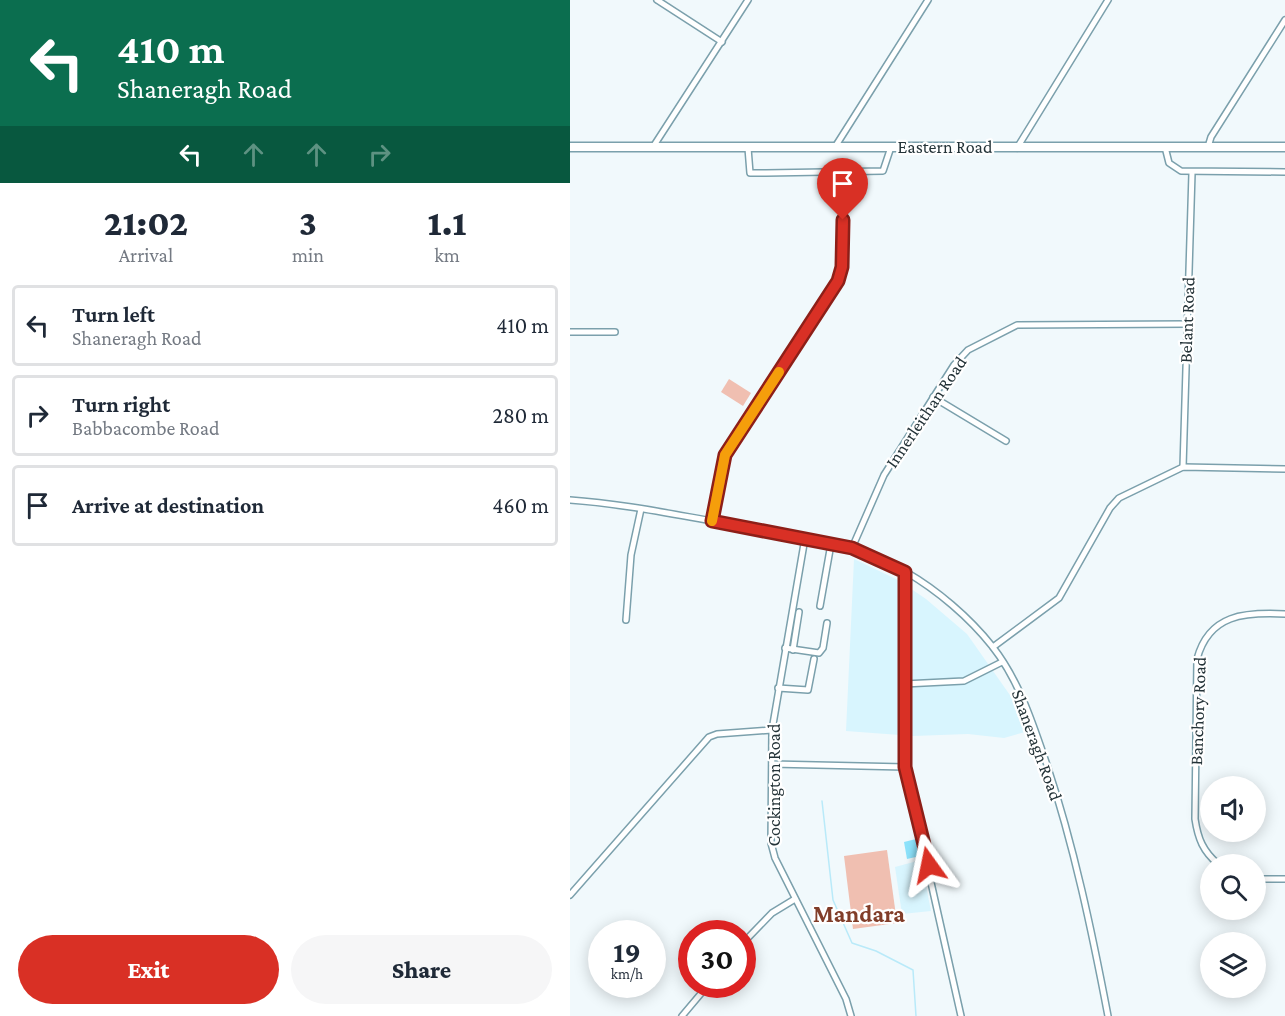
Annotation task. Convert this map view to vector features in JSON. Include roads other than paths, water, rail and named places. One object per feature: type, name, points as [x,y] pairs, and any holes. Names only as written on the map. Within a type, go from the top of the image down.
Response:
[{"type":"main road","name":"Eastern Road","points":[[570,147],[1285,147]]},
{"type":"street","points":[[657,0],[722,42]]},
{"type":"street","points":[[652,148],[748,0]]},
{"type":"street","points":[[835,147],[928,0]]},
{"type":"street","points":[[1017,148],[1108,0]]},
{"type":"street","points":[[1208,147],[1211,138],[1285,20]]},
{"type":"street","points":[[748,148],[750,173],[883,171],[891,147]]},
{"type":"street","points":[[1165,147],[1166,158],[1171,166],[1192,173],[1285,172]]},
{"type":"street","points":[[712,521],[725,455],[838,281],[842,267],[845,172]]},
{"type":"street","name":"Belant Road","points":[[1183,467],[1192,173]]},
{"type":"street","name":"Innerleithan Road","points":[[852,548],[884,475],[963,354],[1008,327],[1187,324]]},
{"type":"street","points":[[570,332],[615,332]]},
{"type":"street","points":[[933,397],[1006,441]]},
{"type":"street","points":[[993,647],[1059,598],[1114,502],[1183,467],[1285,469]]},
{"type":"street","name":"Shaneragh Road","points":[[570,500],[712,521],[852,548],[905,572],[948,602],[993,647],[1019,690],[1035,730],[1073,855],[1108,1016]]},
{"type":"street","points":[[626,620],[631,555],[641,509]]},
{"type":"street","name":"Cockington Road","points":[[805,538],[784,648],[772,730],[771,850],[846,999],[850,1016]]},
{"type":"street","points":[[820,606],[831,544]]},
{"type":"street","points":[[905,572],[905,767],[961,1016]]},
{"type":"street","points":[[793,650],[799,612]]},
{"type":"street","name":"Banchory Road","points":[[1207,854],[1198,839],[1195,819],[1197,659],[1200,650],[1214,630],[1230,618],[1246,613],[1285,614]]},
{"type":"street","points":[[784,648],[819,653],[823,648],[827,623]]},
{"type":"street","points":[[778,688],[808,690],[814,659]]},
{"type":"street","points":[[904,684],[964,681],[1002,662]]},
{"type":"street","points":[[570,895],[709,737],[717,734],[772,730]]},
{"type":"street","points":[[772,764],[905,767]]},
{"type":"street","points":[[1266,879],[1285,879]]},
{"type":"street","points":[[756,930],[772,913],[795,899]]},
{"type":"street","points":[[681,1016],[697,998]]},
{"type":"waterway","points":[[822,801],[833,900],[852,943],[876,951],[913,970],[916,1016]]},
{"type":"district","name":"Mandara","points":[[859,914]]}]
